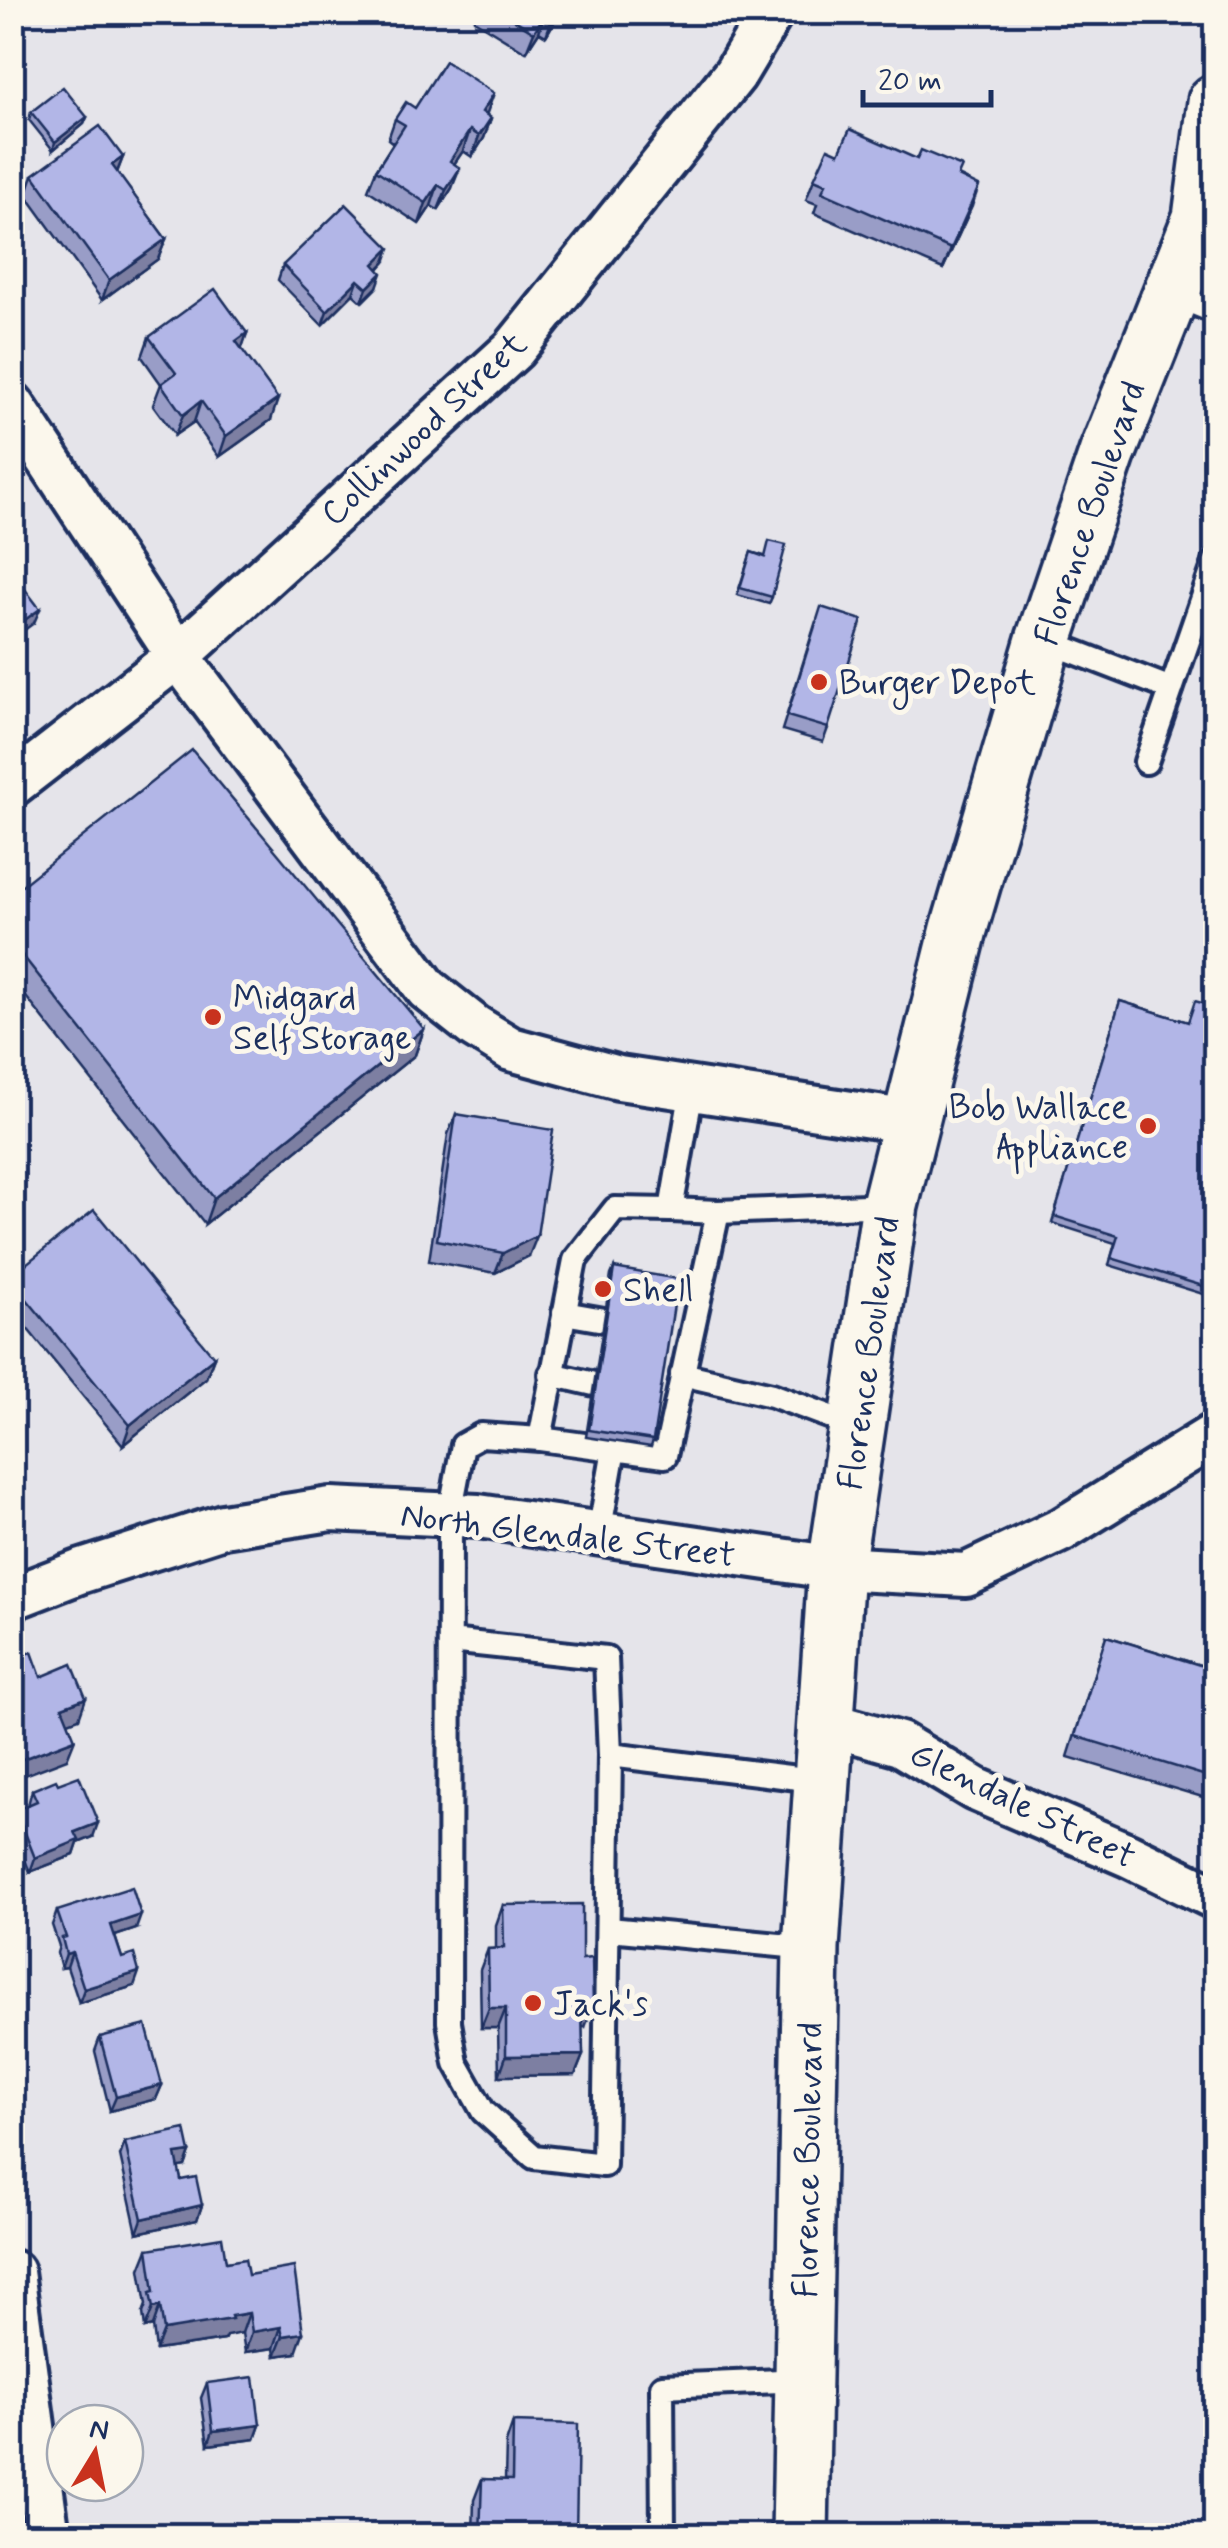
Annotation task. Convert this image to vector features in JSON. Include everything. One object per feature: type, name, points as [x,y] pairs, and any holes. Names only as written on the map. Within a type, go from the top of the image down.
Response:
[{"type":"highway","name":"Florence Boulevard","points":[[800,2536],[811,1948],[836,1568],[890,1205],[958,929],[1044,640],[1107,454],[1192,302],[1208,210],[1216,102]]},
{"type":"street","name":"Collinwood Street","points":[[12,785],[178,656],[514,348],[735,74],[772,12]]},
{"type":"street","points":[[12,404],[178,656],[426,989],[474,1027],[510,1049],[619,1078],[911,1122]]},
{"type":"street","name":"North Glendale Street","points":[[12,1598],[223,1526],[331,1509],[450,1514],[836,1568],[966,1575],[1063,1529],[1216,1434]]},
{"type":"street","name":"Glendale Street","points":[[826,1724],[900,1744],[975,1789],[1216,1898]]},
{"type":"street","points":[[12,2272],[48,2536]]},
{"type":"lane","points":[[1146,762],[1216,560]]},
{"type":"lane","points":[[1044,640],[1171,688]]},
{"type":"lane","points":[[670,1210],[692,1089]]},
{"type":"lane","points":[[540,1439],[575,1260],[615,1209],[718,1212],[890,1205]]},
{"type":"lane","points":[[450,1641],[606,1658],[610,1754],[604,2165],[534,2157],[483,2110],[456,2062],[449,2022],[450,1514],[463,1444],[481,1435],[665,1456],[668,1397],[682,1374],[679,1333],[718,1212]]},
{"type":"lane","points":[[564,1313],[604,1320]]},
{"type":"lane","points":[[551,1374],[594,1384]]},
{"type":"lane","points":[[682,1374],[772,1394],[858,1427]]},
{"type":"lane","points":[[599,1534],[614,1449]]},
{"type":"lane","points":[[610,1754],[822,1781]]},
{"type":"lane","points":[[609,1929],[811,1948]]},
{"type":"lane","points":[[663,2536],[662,2386],[803,2380]]},
{"type":"building","points":[[502,12],[546,12],[534,32]]},
{"type":"building","points":[[445,61],[494,93],[482,112],[491,118],[479,136],[470,130],[450,161],[460,168],[446,190],[438,185],[426,203],[376,170],[405,125],[395,119],[406,102],[415,108]]},
{"type":"building","points":[[63,87],[87,117],[55,142],[31,112]]},
{"type":"building","points":[[100,126],[123,157],[112,165],[166,239],[109,280],[33,175]]},
{"type":"building","points":[[850,129],[917,159],[921,150],[962,167],[958,176],[979,186],[951,249],[822,192],[826,184],[814,179],[828,148],[839,153]]},
{"type":"building","points":[[346,204],[390,248],[374,264],[382,273],[367,288],[358,280],[327,311],[283,265]]},
{"type":"building","points":[[215,289],[247,333],[236,341],[278,399],[226,436],[201,401],[183,415],[161,384],[176,373],[149,337]]},
{"type":"building","points":[[769,541],[786,545],[772,597],[740,588],[751,552],[765,557]]},
{"type":"building","points":[[12,572],[40,609],[12,629]]},
{"type":"building","name":"Burger Depot","points":[[821,607],[862,620],[828,728],[787,716]]},
{"type":"building","name":"Midgard Self Storage","points":[[192,750],[424,1029],[214,1198],[12,942],[12,893]]},
{"type":"building","name":"Bob Wallace Appliance","points":[[1120,1001],[1188,1022],[1195,1001],[1216,1007],[1216,1290],[1111,1258],[1118,1236],[1054,1216]]},
{"type":"building","points":[[456,1114],[553,1130],[537,1236],[503,1253],[437,1240]]},
{"type":"building","points":[[94,1210],[214,1357],[130,1425],[12,1281],[12,1275]]},
{"type":"building","points":[[614,1268],[678,1279],[653,1440],[589,1430]]},
{"type":"building","points":[[1106,1636],[1216,1670],[1216,1779],[1075,1736]]},
{"type":"building","points":[[32,1652],[41,1677],[72,1664],[86,1698],[62,1707],[75,1739],[12,1763],[12,1659]]},
{"type":"building","points":[[79,1776],[98,1823],[75,1832],[79,1840],[35,1858],[16,1810],[37,1801],[32,1790]]},
{"type":"building","points":[[132,1887],[141,1915],[111,1925],[122,1958],[134,1954],[139,1972],[84,1989],[72,1952],[66,1954],[62,1938],[66,1937],[57,1911]]},
{"type":"building","name":"Jack's","points":[[582,1904],[582,1959],[592,1958],[593,2007],[582,2007],[583,2055],[506,2056],[506,2008],[489,2008],[488,1949],[504,1948],[503,1905]]},
{"type":"building","points":[[146,2025],[162,2085],[116,2097],[100,2037]]},
{"type":"building","points":[[185,2129],[190,2152],[176,2154],[181,2180],[196,2177],[202,2205],[142,2219],[125,2142]]},
{"type":"building","points":[[222,2237],[226,2262],[245,2259],[248,2275],[294,2267],[303,2333],[283,2336],[281,2327],[252,2332],[249,2313],[164,2330],[160,2306],[153,2308],[150,2293],[154,2292],[148,2249]]},
{"type":"building","points":[[254,2377],[260,2425],[213,2431],[207,2383]]},
{"type":"building","points":[[513,2422],[578,2424],[576,2536],[480,2536],[482,2479],[512,2480]]},
{"type":"place","name":"Burger Depot","points":[[819,682]]},
{"type":"place","name":"Midgard Self Storage","points":[[213,1017]]},
{"type":"place","name":"Bob Wallace Appliance","points":[[1148,1126]]},
{"type":"place","name":"Shell","points":[[603,1289]]},
{"type":"place","name":"Jack's","points":[[533,2003]]}]
